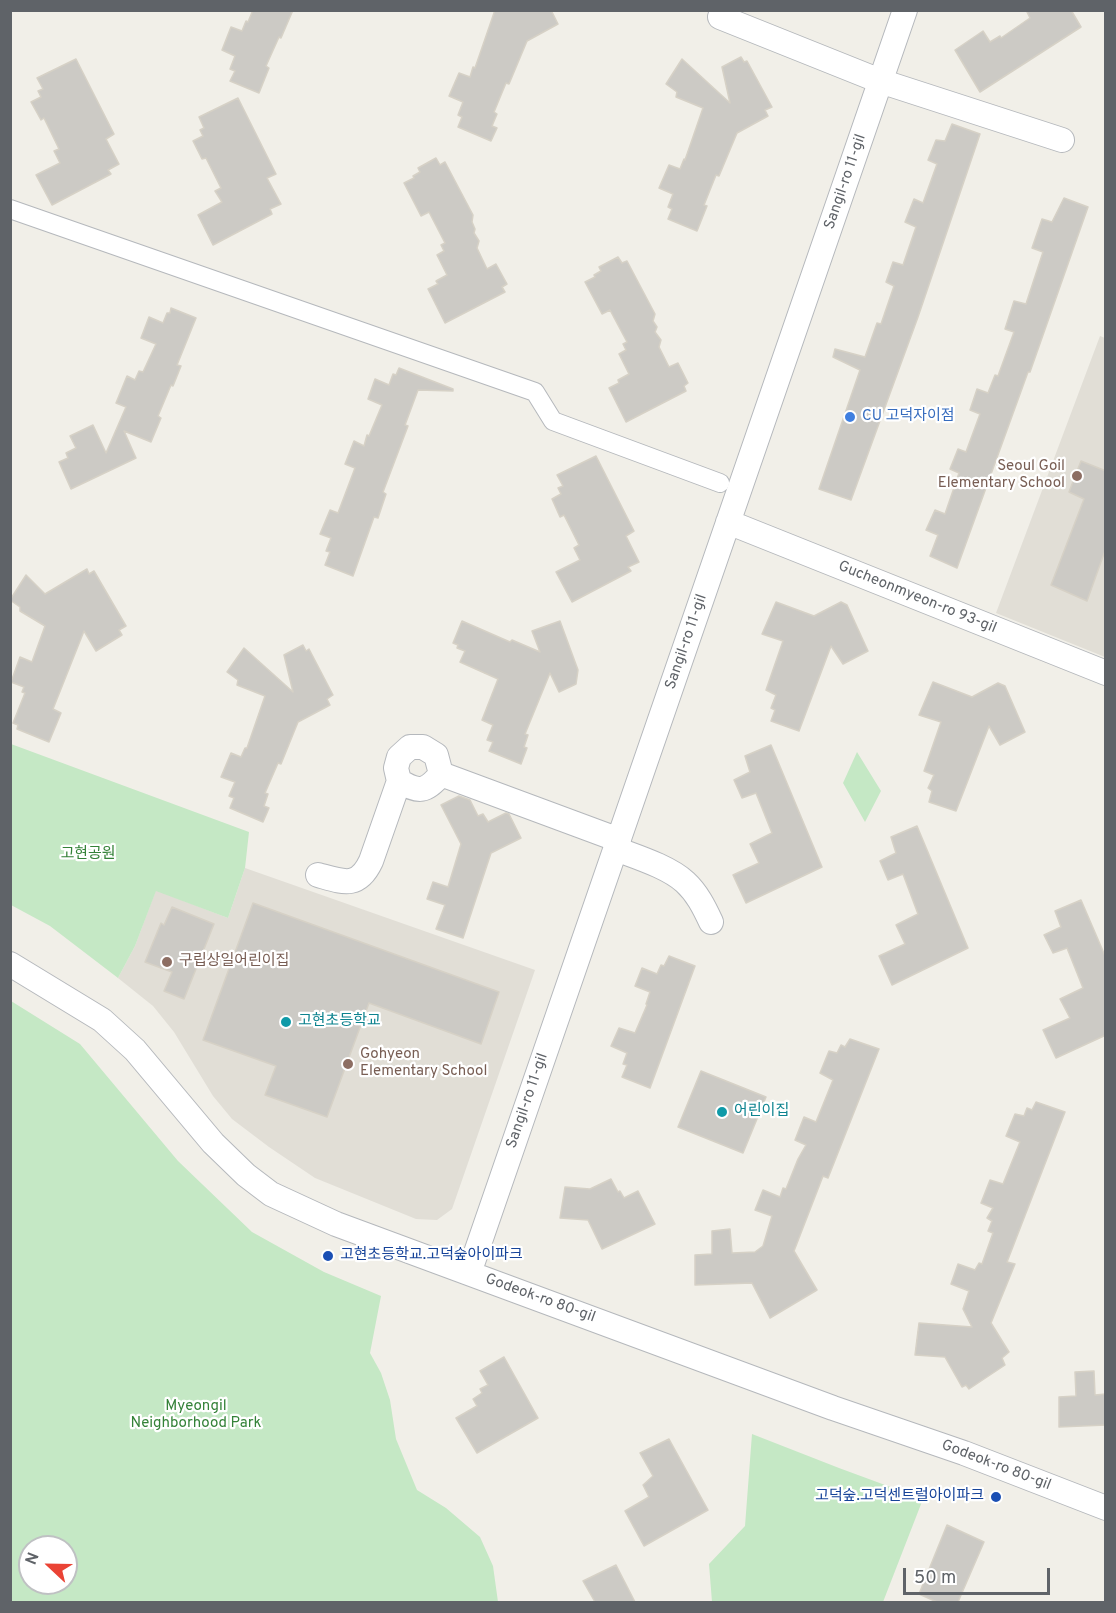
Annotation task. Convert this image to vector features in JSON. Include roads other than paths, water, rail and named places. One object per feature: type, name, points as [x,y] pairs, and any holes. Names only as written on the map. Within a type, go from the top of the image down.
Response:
[{"type":"street","name":"Sangil-ro 11-gil","points":[[469,1273],[905,10]]},
{"type":"street","points":[[720,17],[880,81],[1062,140]]},
{"type":"street","points":[[10,209],[535,392],[553,421],[720,483]]},
{"type":"street","name":"Gucheonmyeon-ro 93-gil","points":[[728,522],[1106,673]]},
{"type":"street","points":[[318,874],[341,882],[357,879],[365,873],[399,781],[396,768],[399,757],[410,747],[423,747],[436,755],[441,774]]},
{"type":"street","points":[[441,774],[618,844],[668,871],[684,881],[703,904],[711,922]]},
{"type":"street","points":[[399,781],[411,789],[423,788],[432,784],[441,774]]},
{"type":"street","name":"Godeok-ro 80-gil","points":[[10,964],[102,1020],[135,1050],[213,1143],[246,1175],[271,1194],[336,1224],[833,1408],[964,1453],[1106,1508]]},
{"type":"place","name":"CU 고덕자이점","points":[[850,417]]},
{"type":"place","name":"Seoul Goil Elementary School","points":[[1077,476]]},
{"type":"place","name":"구립상일어린이집","points":[[167,962]]},
{"type":"place","name":"고현초등학교","points":[[286,1022]]},
{"type":"place","name":"Gohyeon Elementary School","points":[[348,1064]]},
{"type":"place","name":"어린이집","points":[[722,1112]]},
{"type":"place","name":"고현초등학교.고덕숲아이파크","points":[[328,1256]]},
{"type":"place","name":"고덕숲.고덕센트럴아이파크","points":[[996,1497]]},
{"type":"park label","name":"고현공원","points":[[88,855]]},
{"type":"park label","name":"Myeongil Neighborhood Park","points":[[196,1416]]}]
